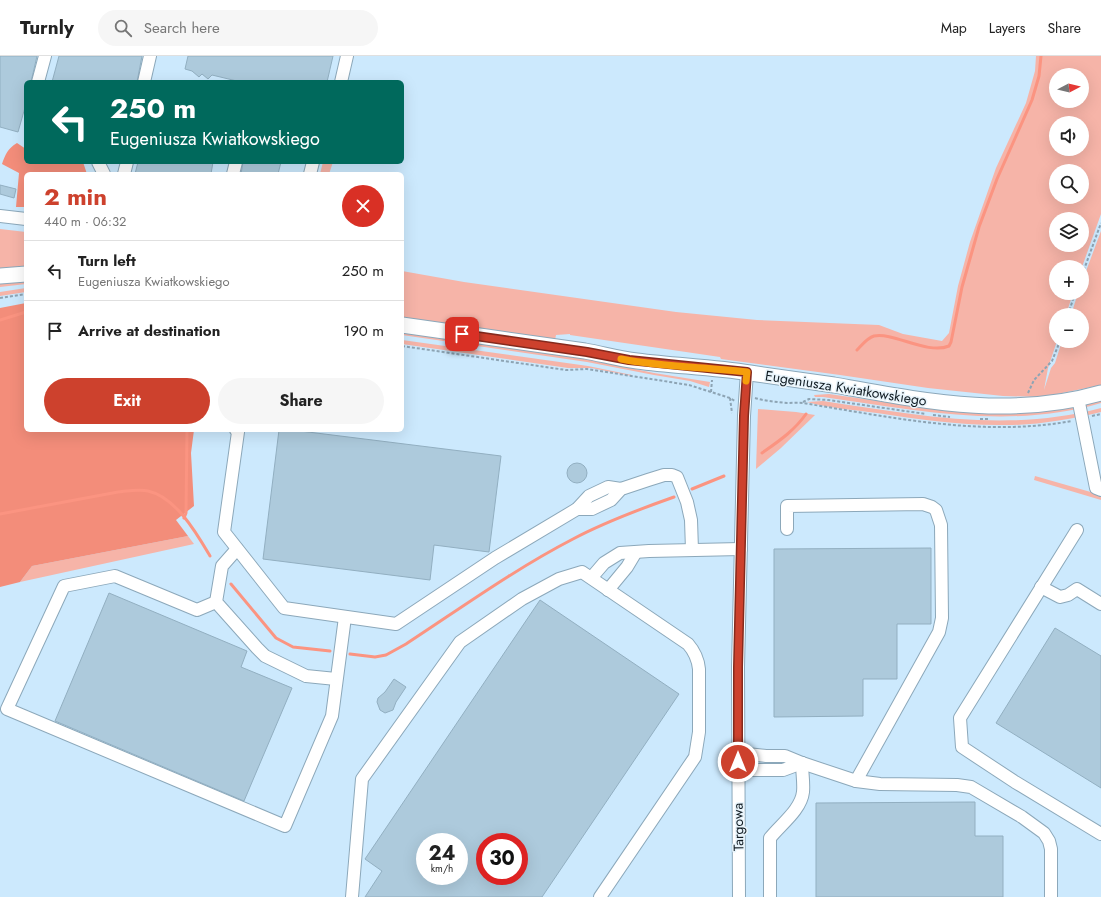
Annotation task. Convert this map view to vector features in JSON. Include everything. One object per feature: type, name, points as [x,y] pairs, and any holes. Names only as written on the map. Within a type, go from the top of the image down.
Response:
[{"type":"main road","points":[[0,276],[24,274]]},
{"type":"main road","name":"Eugeniusza Kwiatkowskiego","points":[[404,325],[587,352],[629,360],[747,372],[833,385],[921,401],[984,407],[1028,406],[1101,393]]},
{"type":"street","points":[[39,80],[45,56]]},
{"type":"street","points":[[144,80],[150,56]]},
{"type":"street","points":[[341,80],[347,56]]},
{"type":"street","points":[[0,216],[24,219]]},
{"type":"street","name":"Targowa","points":[[739,897],[738,667],[744,416],[747,372]]},
{"type":"street","points":[[1078,398],[1081,419],[1096,463],[1096,488],[1101,490]]},
{"type":"street","points":[[238,432],[224,532],[284,608],[396,624],[495,558],[577,509],[592,509],[611,500],[621,489],[664,475],[672,475],[677,477],[687,502],[692,520],[692,550]]},
{"type":"street","points":[[787,529],[787,506],[923,504],[936,510],[941,525],[942,618],[939,632],[856,780]]},
{"type":"street","points":[[1077,530],[960,718],[962,747],[1015,782],[1101,834]]},
{"type":"street","points":[[216,602],[222,566],[237,549]]},
{"type":"street","points":[[592,577],[604,563],[620,553],[741,549]]},
{"type":"street","points":[[608,590],[636,552]]},
{"type":"street","points":[[352,897],[362,779],[460,642],[522,599],[559,579],[582,572],[592,577],[608,590],[688,644],[695,652],[699,670],[699,732],[695,757],[600,897]]},
{"type":"street","points":[[216,602],[197,610],[115,576],[64,586],[7,709],[285,826],[332,716],[345,617]]},
{"type":"street","points":[[1041,587],[1060,597],[1068,595],[1077,589],[1101,604]]},
{"type":"street","points":[[216,602],[265,656],[306,676],[336,679]]},
{"type":"street","points":[[738,753],[766,756],[786,756],[802,764],[856,780],[893,785],[957,785],[976,789],[1022,817],[1044,833],[1049,841],[1051,850],[1051,897]]},
{"type":"street","points":[[738,770],[783,770],[802,764]]},
{"type":"street","points":[[770,897],[770,838],[795,810],[800,802],[803,793],[802,764]]},
{"type":"path","points":[[1087,260],[1101,222]]},
{"type":"path","points":[[0,298],[24,294]]},
{"type":"path","points":[[404,346],[566,370],[594,370],[689,385],[730,398],[733,417]]},
{"type":"path","points":[[1028,406],[1027,397],[1034,380],[1052,361],[1057,348]]},
{"type":"path","points":[[762,400],[786,403],[803,402],[886,416],[968,426],[1016,427],[1060,423],[1101,414]]},
{"type":"shaded area","points":[[1036,56],[1101,56],[1101,214],[1089,247],[1089,212],[1049,212],[1049,252],[1087,252],[1085,260],[1049,260],[1049,300],[1071,300],[1068,308],[1049,308],[1049,348],[1055,348],[1048,368],[1044,390],[1060,348],[1089,348],[1089,308],[1073,308],[1076,300],[1089,300],[1089,263],[1101,231],[1101,385],[1043,397],[1003,396],[928,388],[721,359],[720,357],[570,334],[556,335],[555,340],[404,317],[404,271],[464,282],[676,312],[757,320],[879,325],[903,334],[942,341],[949,333],[958,286],[970,242],[996,168],[1026,103],[1035,71]]},
{"type":"shaded area","points":[[17,143],[24,148],[24,164],[84,164],[86,172],[24,172],[24,207],[16,207],[19,173],[2,164],[11,147]]},
{"type":"shaded area","points":[[322,164],[332,164],[330,172],[320,172]]},
{"type":"shaded area","points":[[0,229],[24,232],[24,267],[0,269]]},
{"type":"shaded area","points":[[24,280],[24,284],[0,287],[0,282]]},
{"type":"shaded area","points":[[24,288],[24,292],[0,296],[0,292]]},
{"type":"shaded area","points":[[24,303],[24,432],[194,432],[191,453],[194,506],[176,520],[188,536],[32,566],[20,582],[0,587],[0,308]]},
{"type":"shaded area","points":[[404,331],[577,357],[654,373],[710,382],[709,387],[690,381],[587,362],[404,335]]},
{"type":"shaded area","points":[[404,340],[588,366],[632,376],[591,368],[568,368],[404,344]]},
{"type":"shaded area","points":[[829,394],[934,409],[1101,399],[1101,403],[1067,411],[1032,415],[962,415],[927,412],[815,397],[814,395]]},
{"type":"shaded area","points":[[823,401],[893,412],[962,419],[1031,419],[1066,415],[1101,408],[1101,412],[1063,420],[1037,423],[983,425],[952,423],[832,407],[807,402]]},
{"type":"shaded area","points":[[758,409],[815,415],[781,448],[756,469]]},
{"type":"shaded area","points":[[1035,476],[1101,495],[1101,500],[1034,480]]},
{"type":"shaded area","points":[[188,536],[194,544],[20,582],[32,566]]},
{"type":"building","points":[[0,56],[37,56],[31,80],[24,80],[24,111],[18,132],[0,127]]},
{"type":"building","points":[[59,56],[142,56],[137,80],[53,80]]},
{"type":"building","points":[[188,56],[333,56],[327,80],[233,80],[212,75],[208,79],[202,74],[199,77],[192,71],[185,69]]},
{"type":"building","points":[[138,164],[213,164],[211,172],[136,172]]},
{"type":"building","points":[[243,164],[280,164],[278,172],[241,172]]},
{"type":"building","points":[[0,185],[16,189],[14,198],[0,194]]},
{"type":"building","points":[[279,432],[308,432],[501,456],[489,552],[434,545],[430,580],[263,559]]},
{"type":"building","points":[[577,463],[584,466],[587,473],[584,480],[577,483],[570,480],[567,473],[570,466]]},
{"type":"building","points":[[931,548],[931,624],[897,624],[897,679],[863,679],[863,716],[774,717],[774,549]]},
{"type":"building","points":[[109,593],[247,651],[241,667],[292,688],[244,801],[55,721]]},
{"type":"building","points":[[540,600],[679,694],[542,897],[365,897],[382,871],[365,859]]},
{"type":"building","points":[[1055,628],[1101,656],[1101,788],[996,723]]},
{"type":"building","points":[[394,679],[406,687],[396,702],[393,710],[385,713],[380,710],[377,702],[378,698],[385,692]]},
{"type":"building","points":[[975,802],[975,836],[1003,836],[1003,897],[816,897],[816,803]]},
{"type":"waterway","points":[[857,350],[867,340],[874,336],[891,337],[931,348],[949,346],[962,287],[979,227],[997,179],[1032,100],[1039,76],[1041,56]]},
{"type":"waterway","points":[[0,320],[24,313]]},
{"type":"waterway","points":[[762,453],[791,431],[806,414]]},
{"type":"waterway","points":[[184,518],[186,513],[187,432]]},
{"type":"waterway","points":[[692,489],[724,476]]},
{"type":"waterway","points":[[0,514],[118,492],[145,490],[158,495],[176,508],[192,527],[210,556]]},
{"type":"waterway","points":[[350,654],[375,657],[386,655],[406,644],[488,589],[551,551],[610,521],[674,497]]},
{"type":"waterway","points":[[231,584],[276,638],[293,647],[330,651]]},
{"type":"slow traffic","points":[[621,359],[747,372],[746,381]]},
{"type":"route","points":[[462,334],[658,364],[747,372],[744,402],[738,667],[738,762]]}]
